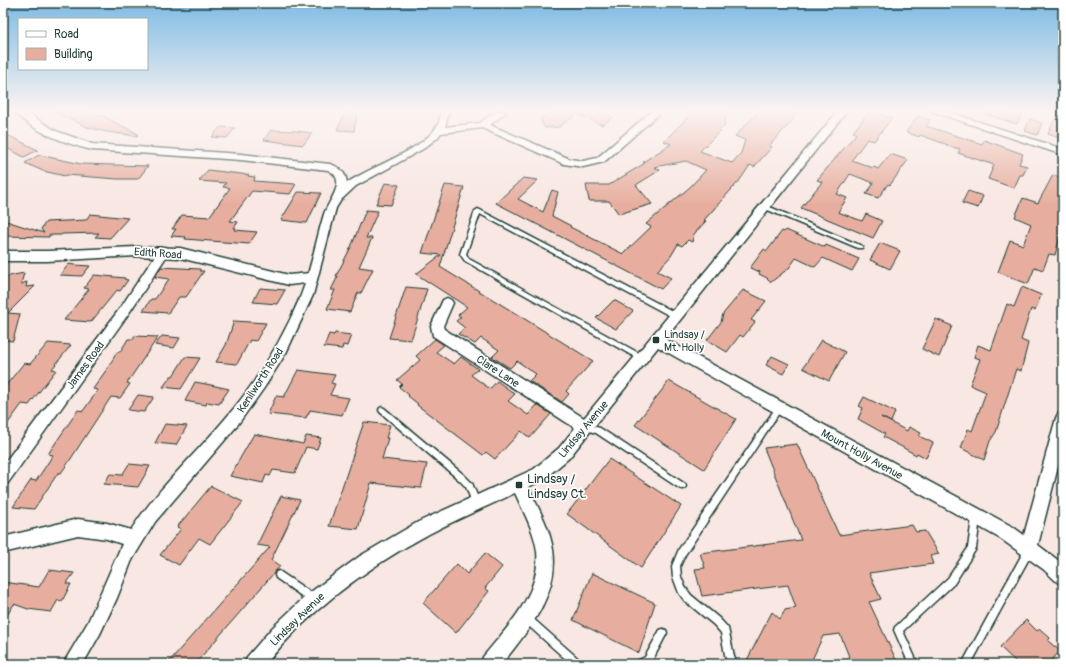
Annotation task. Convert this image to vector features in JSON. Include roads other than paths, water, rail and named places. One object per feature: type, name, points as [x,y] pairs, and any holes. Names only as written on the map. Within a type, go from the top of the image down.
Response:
[{"type":"street","points":[[74,142],[92,147],[241,157],[330,166],[340,172],[342,177],[341,192]]},
{"type":"street","name":"Kenilworth Road","points":[[72,664],[94,628],[111,592],[125,555],[149,516],[231,423],[259,384],[281,349],[307,295],[310,278],[331,208],[341,192],[370,174],[428,142]]},
{"type":"street","points":[[522,142],[568,162],[589,164],[600,160],[622,142]]},
{"type":"street","name":"Lindsay Avenue","points":[[254,664],[278,634],[314,600],[372,558],[424,528],[519,485],[539,474],[554,463],[642,358],[818,142]]},
{"type":"street","points":[[1032,142],[1063,152]]},
{"type":"street","name":"Edith Road","points":[[3,256],[116,251],[180,253],[289,280],[310,278]]},
{"type":"street","name":"James Road","points":[[3,478],[125,310],[164,252]]},
{"type":"street","name":"Clare Lane","points":[[447,303],[437,326],[438,332],[585,427]]},
{"type":"street","name":"Mount Holly Avenue","points":[[656,340],[1007,533],[1063,576]]},
{"type":"street","points":[[1029,549],[1063,418]]},
{"type":"street","points":[[490,664],[525,617],[540,593],[545,570],[545,550],[541,536],[519,485]]},
{"type":"street","points":[[3,545],[78,527],[108,531],[134,539]]},
{"type":"lane","points":[[765,207],[860,247]]},
{"type":"lane","points":[[642,358],[467,260],[463,254],[478,212],[676,316]]},
{"type":"lane","points":[[729,664],[731,661],[725,631],[717,622],[688,598],[682,590],[676,566],[682,552],[779,408]]},
{"type":"lane","points":[[382,410],[461,477],[469,486],[476,504]]},
{"type":"lane","points":[[585,427],[598,430],[682,486]]},
{"type":"lane","points":[[914,664],[898,630],[951,581],[972,549],[976,516]]},
{"type":"lane","points":[[966,664],[1029,549]]},
{"type":"lane","points":[[279,575],[314,600]]},
{"type":"lane","points":[[525,617],[578,664]]},
{"type":"lane","points":[[640,664],[648,660],[663,633]]},
{"type":"place","name":"Lindsay / Mt. Holly","points":[[656,340]]},
{"type":"place","name":"Lindsay / Lindsay Ct.","points":[[519,485]]}]
